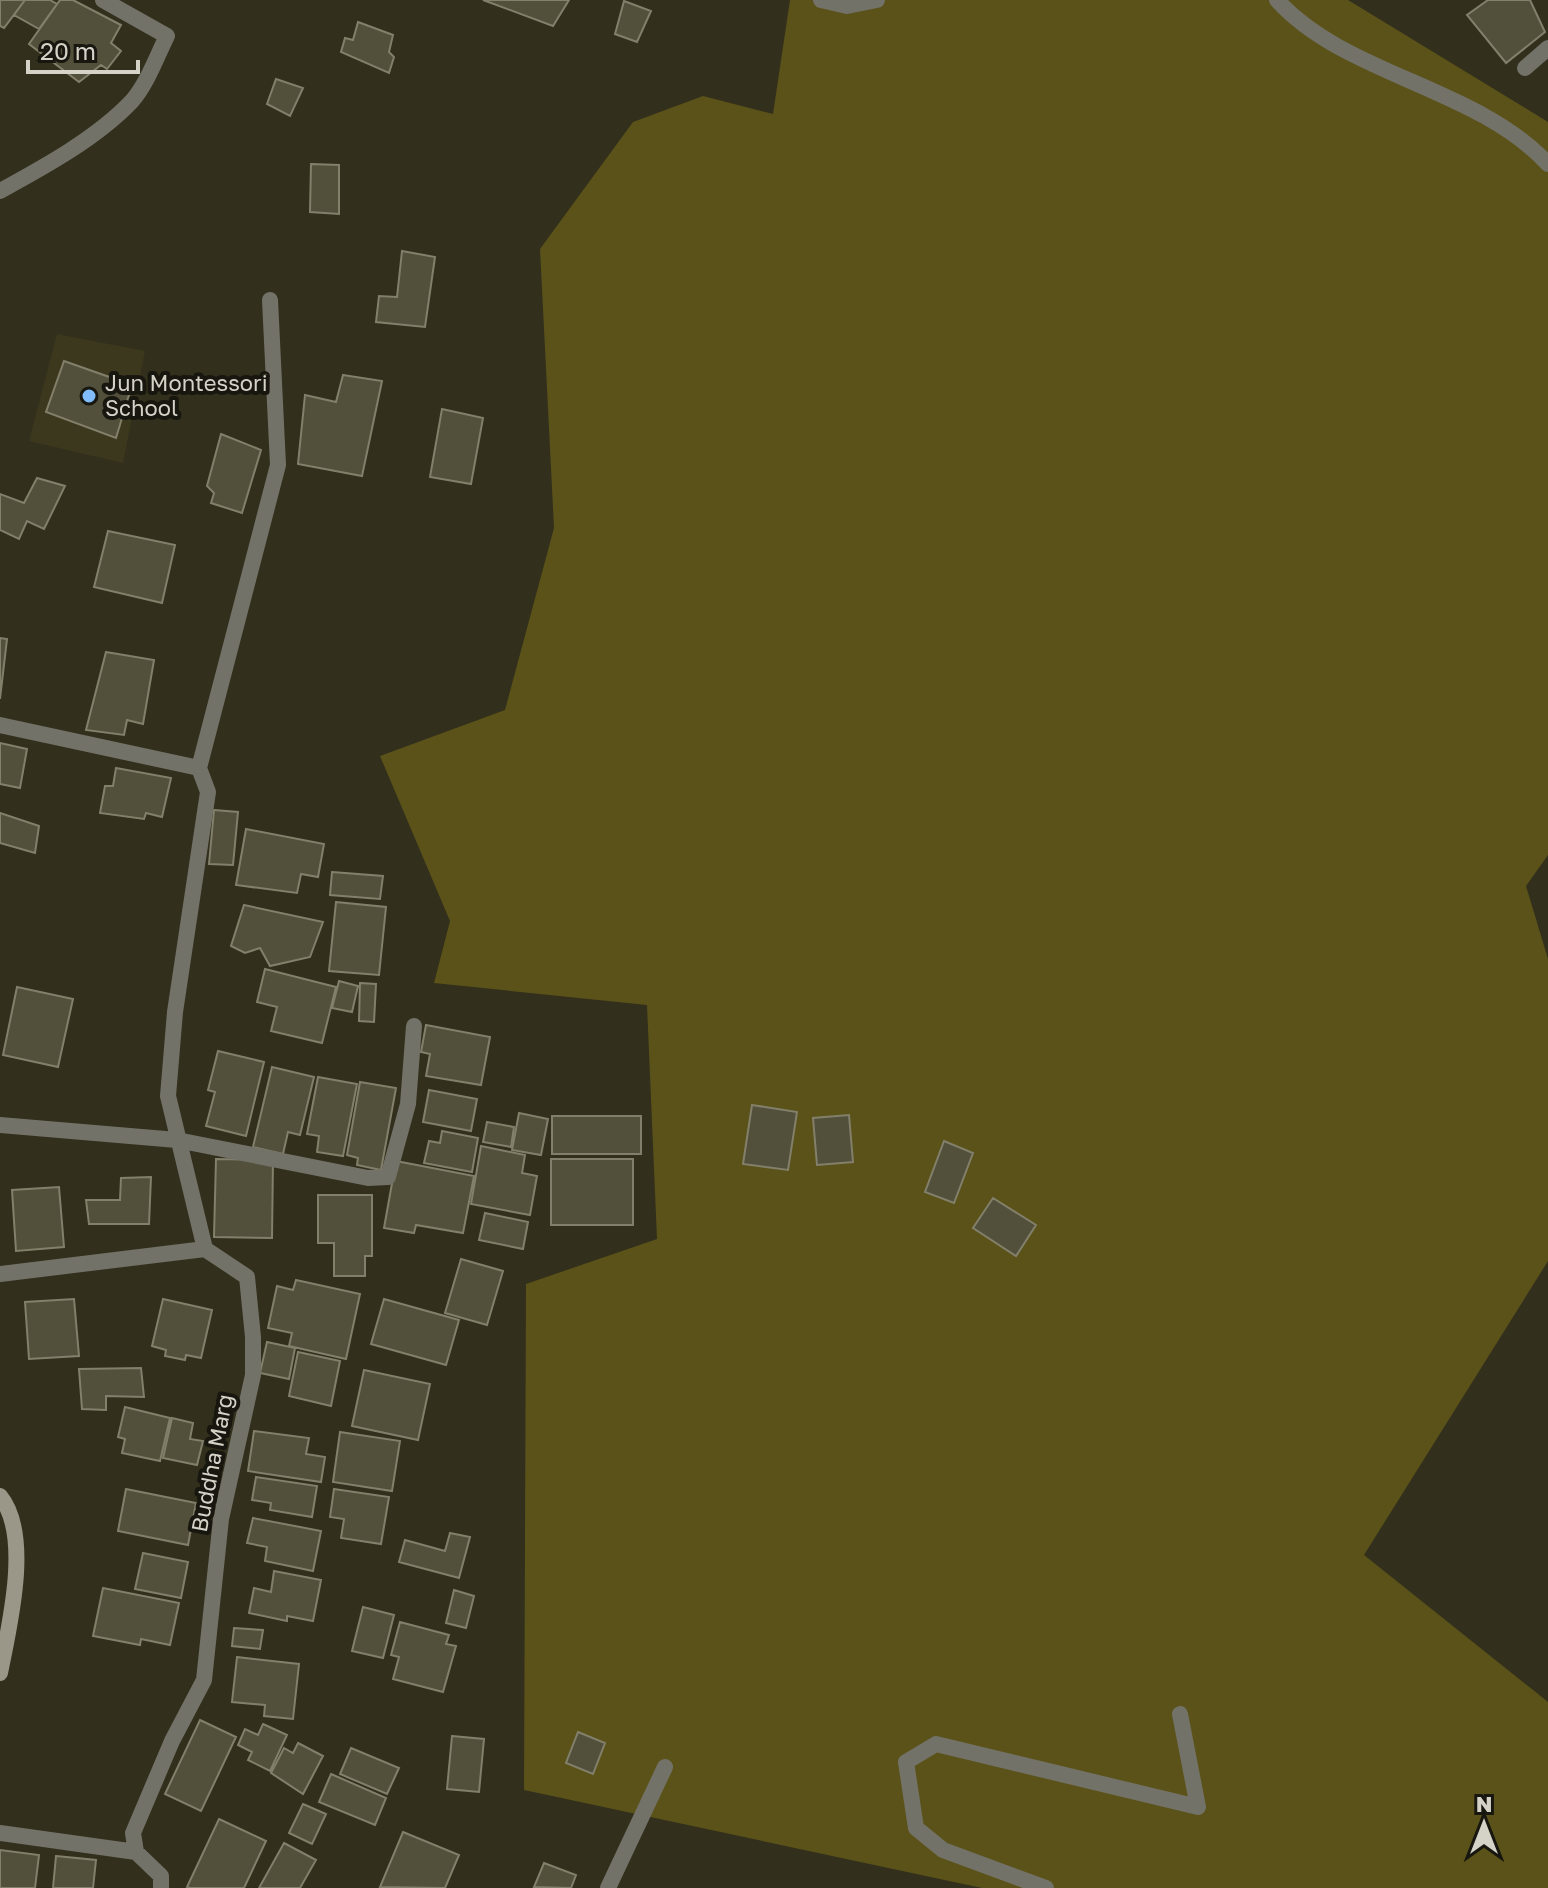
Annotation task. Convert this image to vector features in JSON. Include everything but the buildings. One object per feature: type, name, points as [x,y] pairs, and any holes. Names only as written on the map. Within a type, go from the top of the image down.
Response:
[{"type":"main road","points":[[0,1496],[11,1510],[17,1588],[0,1673]]},
{"type":"street","points":[[0,191],[57,160],[133,100],[148,73],[167,36],[103,0]]},
{"type":"street","points":[[821,0],[847,6],[877,0]]},
{"type":"street","points":[[1277,0],[1292,17],[1372,63],[1451,97],[1532,147],[1548,164]]},
{"type":"street","points":[[1525,68],[1548,48]]},
{"type":"street","points":[[0,1274],[205,1249],[168,1096],[175,1012],[208,792],[199,768],[278,465],[270,300]]},
{"type":"street","points":[[0,725],[199,768]]},
{"type":"street","points":[[0,1125],[177,1140],[368,1178],[388,1177],[408,1104],[414,1026]]},
{"type":"street","name":"Buddha Marg","points":[[136,1852],[133,1833],[172,1741],[204,1680],[221,1519],[253,1375],[247,1277],[205,1249]]},
{"type":"street","points":[[1046,1888],[943,1850],[916,1828],[906,1762],[936,1744],[1198,1807],[1180,1714]]},
{"type":"street","points":[[608,1888],[665,1767]]},
{"type":"street","points":[[0,1833],[136,1852],[161,1876],[161,1888]]},
{"type":"shaded area","points":[[790,0],[1348,0],[1548,122],[1548,855],[1526,886],[1548,959],[1548,1261],[1364,1555],[1548,1702],[1548,1888],[982,1888],[524,1790],[526,1284],[657,1239],[647,1005],[434,983],[450,921],[380,756],[505,710],[554,528],[540,249],[633,122],[703,96],[773,114]]},
{"type":"shaded area","name":"Jun Montessori School","points":[[57,334],[145,351],[123,463],[29,441]]},
{"type":"place","name":"Jun Montessori School","points":[[89,396]]}]
